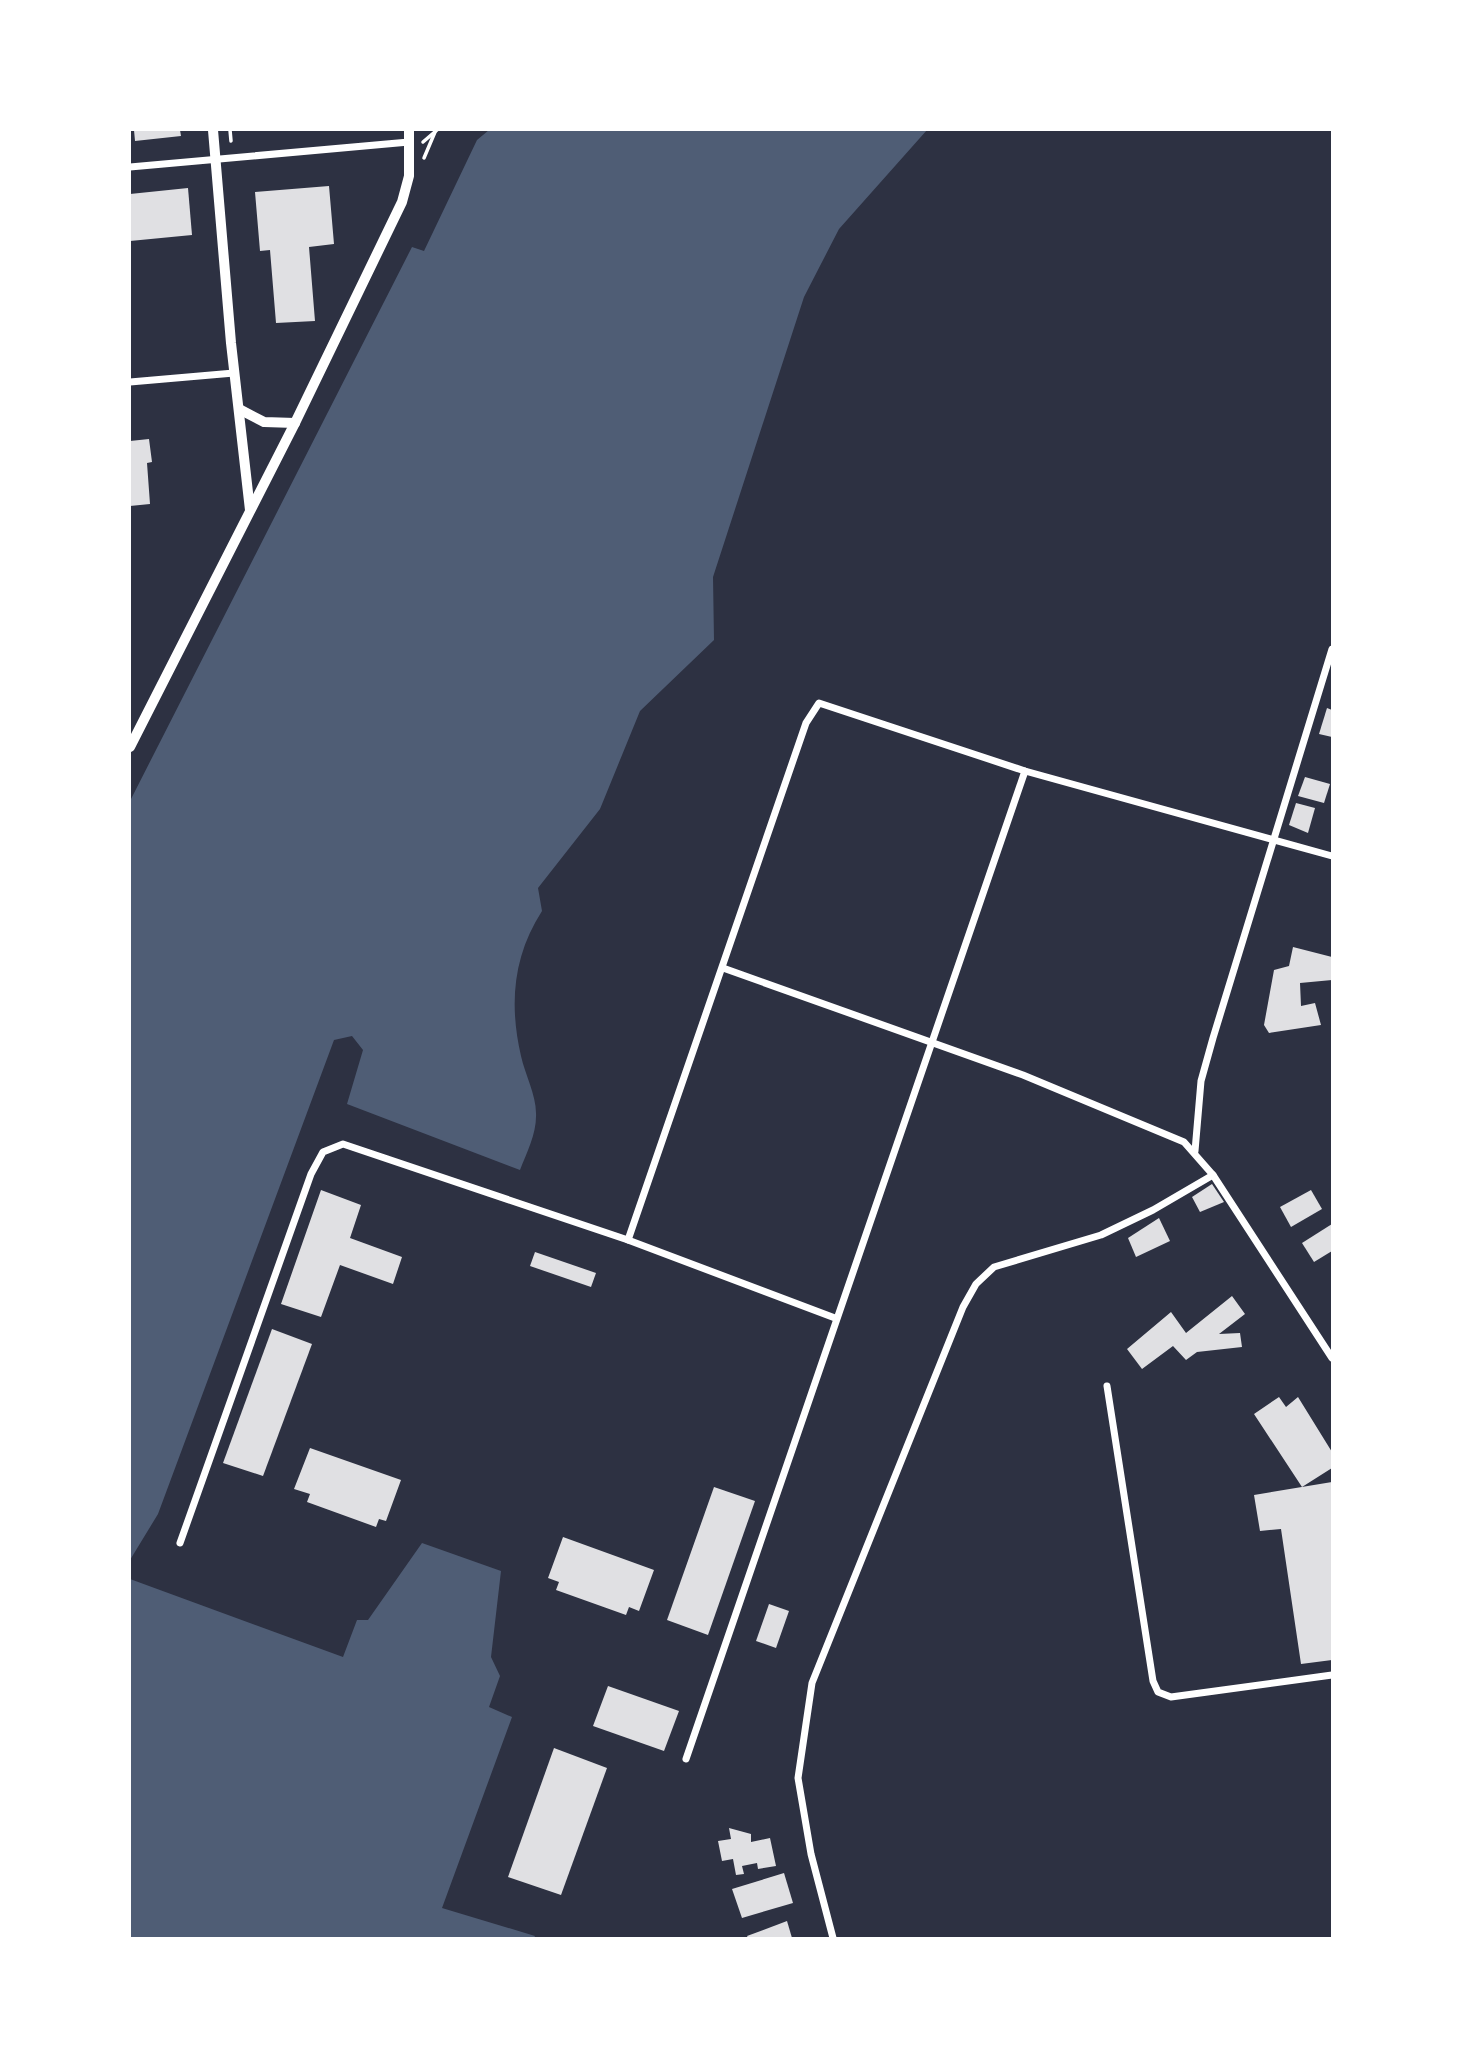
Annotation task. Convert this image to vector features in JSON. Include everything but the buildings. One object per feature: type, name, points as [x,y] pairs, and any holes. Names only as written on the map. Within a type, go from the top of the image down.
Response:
[{"type":"main road","points":[[130,747],[295,423],[402,202],[409,176],[409,130]]},
{"type":"street","points":[[213,130],[234,373],[250,510]]},
{"type":"street","points":[[130,167],[409,142]]},
{"type":"street","points":[[130,382],[234,373]]},
{"type":"street","points":[[239,410],[264,422],[295,423]]},
{"type":"street","points":[[1195,1151],[1201,1081],[1332,649]]},
{"type":"street","points":[[628,1240],[806,723],[819,703],[1025,771],[1273,837],[1332,856]]},
{"type":"street","points":[[685,1759],[1025,771]]},
{"type":"street","points":[[723,968],[931,1040],[1173,1135],[1195,1151],[1213,1175],[1332,1358]]},
{"type":"street","points":[[180,1543],[311,1174],[323,1152],[344,1144],[628,1240],[835,1318]]},
{"type":"street","points":[[833,1938],[820,1896],[798,1778],[812,1683],[964,1307],[976,1284],[994,1266],[1101,1235],[1153,1210],[1213,1175]]},
{"type":"street","points":[[1107,1386],[1153,1681],[1158,1692],[1171,1697],[1332,1675]]},
{"type":"path","points":[[230,130],[231,141]]},
{"type":"water","points":[[489,130],[927,130],[839,229],[804,297],[713,577],[714,640],[640,711],[600,809],[538,888],[542,911],[525,945],[516,981],[517,1037],[536,1113],[533,1135],[520,1170],[347,1104],[363,1050],[352,1036],[334,1040],[158,1514],[130,1560],[130,801],[412,247],[424,251],[477,140]]},
{"type":"water","points":[[422,1543],[501,1571],[491,1657],[500,1676],[489,1707],[512,1717],[442,1908],[535,1936],[534,1938],[130,1938],[130,1579],[343,1657],[357,1620],[368,1620]]}]
